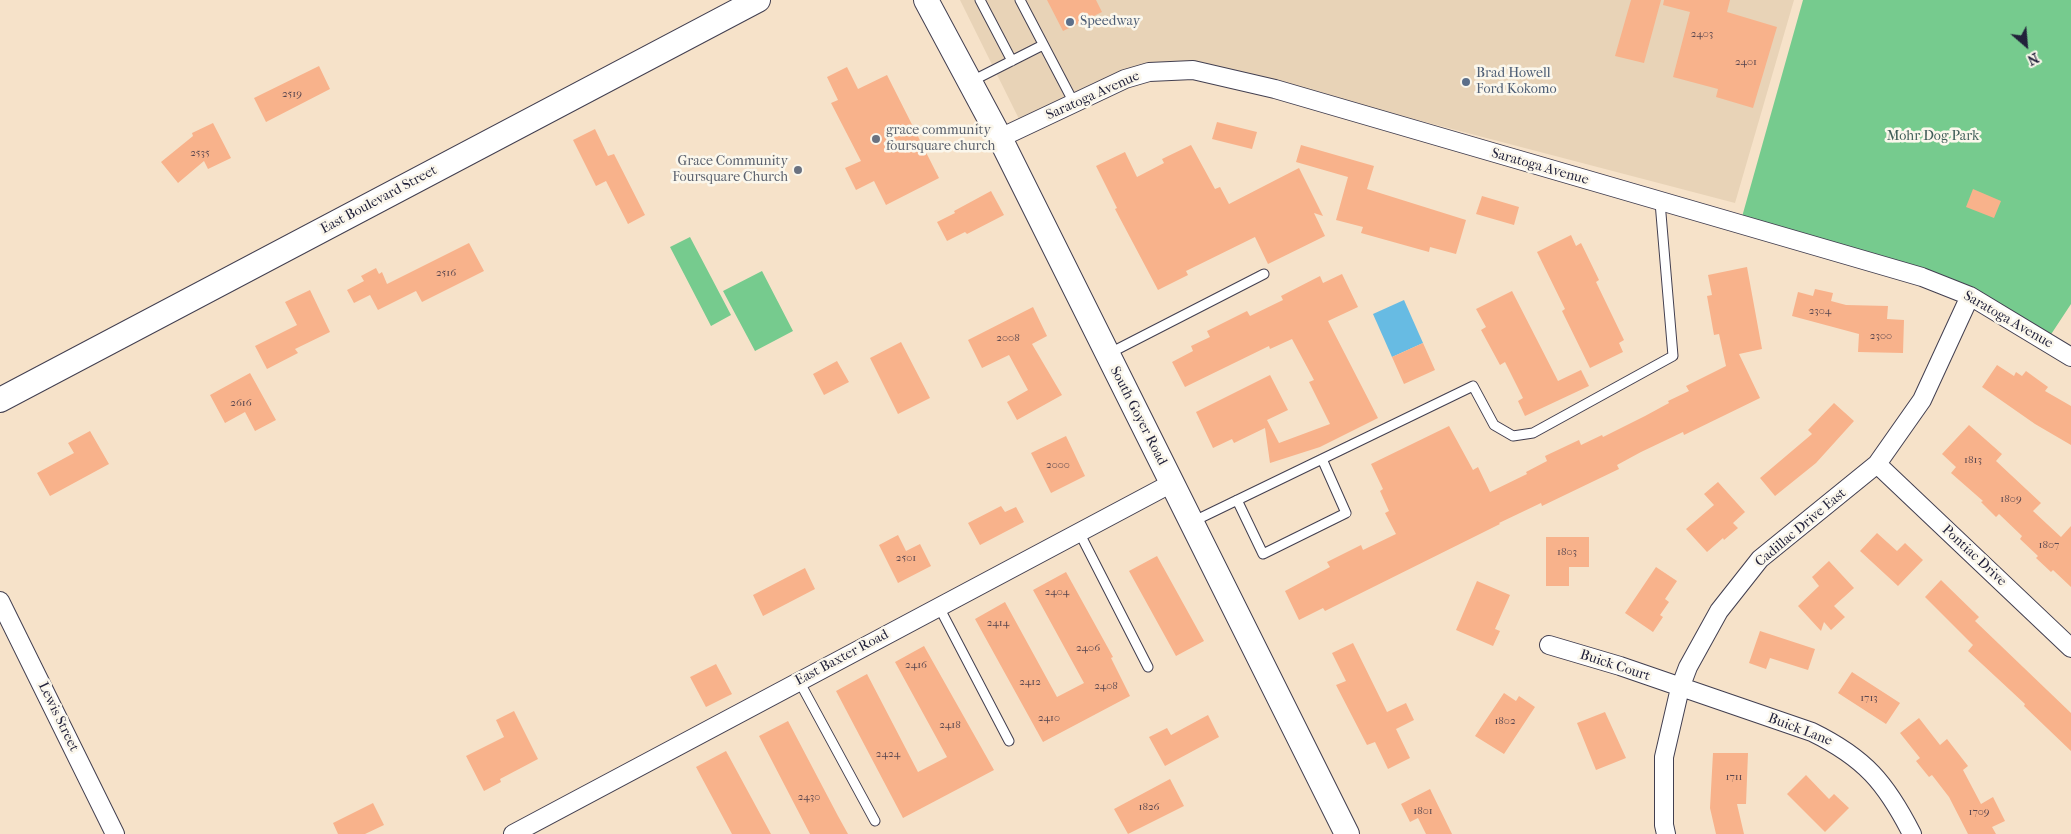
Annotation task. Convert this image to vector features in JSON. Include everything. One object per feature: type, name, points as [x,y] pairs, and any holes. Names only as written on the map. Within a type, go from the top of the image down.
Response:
[{"type":"street","name":"East Boulevard Street","points":[[0,400],[758,0]]},
{"type":"street","name":"South Goyer Road","points":[[926,0],[1000,138],[1347,834]]},
{"type":"street","name":"Saratoga Avenue","points":[[1000,138],[1125,79],[1149,72],[1193,70],[1275,90],[1922,277],[1970,296],[2071,357]]},
{"type":"street","name":"Cadillac Drive East","points":[[1666,834],[1664,824],[1664,757],[1680,688],[1688,667],[1720,611],[1760,559],[1877,464],[1922,400],[1970,296]]},
{"type":"street","name":"Pontiac Drive","points":[[1877,464],[2071,648]]},
{"type":"street","name":"East Baxter Road","points":[[513,834],[1172,483]]},
{"type":"street","name":"Lewis Street","points":[[0,601],[115,834]]},
{"type":"street","name":"Buick Court","points":[[1549,645],[1620,666],[1680,688]]},
{"type":"street","name":"Buick Lane","points":[[1680,688],[1812,732],[1839,746],[1871,771],[1890,793],[1912,834]]},
{"type":"lane","points":[[980,0],[1012,61]]},
{"type":"lane","points":[[1020,0],[1074,103]]},
{"type":"lane","points":[[969,82],[1043,46]]},
{"type":"lane","points":[[1192,522],[1473,386],[1494,425],[1512,436],[1533,433],[1673,356],[1660,202]]},
{"type":"lane","points":[[1107,354],[1264,274]]},
{"type":"lane","points":[[1237,500],[1263,554],[1346,513],[1322,459]]},
{"type":"lane","points":[[1079,532],[1148,667]]},
{"type":"lane","points":[[939,607],[1009,741]]},
{"type":"lane","points":[[799,682],[875,821]]},
{"type":"shaded area","points":[[960,0],[1794,0],[1735,203],[1196,62],[1139,68],[1020,121]]},
{"type":"green space","name":"Mohr Dog Park","points":[[1803,0],[2071,0],[2071,304],[2046,342],[1970,296],[1740,224]]},
{"type":"green space","points":[[690,237],[731,315],[711,326],[670,247]]},
{"type":"green space","points":[[762,271],[793,331],[755,351],[723,291]]},
{"type":"water","points":[[1404,300],[1423,343],[1392,357],[1373,314]]},
{"type":"building","name":"Speedway","points":[[1047,0],[1096,0],[1102,12],[1063,31]]},
{"type":"building","points":[[1631,0],[1661,0],[1644,63],[1615,56]]},
{"type":"building","points":[[1664,0],[1730,0],[1727,12],[1777,27],[1753,108],[1716,97],[1718,89],[1673,77],[1690,12],[1663,5]]},
{"type":"building","points":[[319,66],[330,89],[266,122],[254,98]]},
{"type":"building","name":"grace community foursquare church","points":[[847,67],[858,89],[887,75],[939,178],[886,205],[874,181],[856,190],[845,168],[861,161],[831,103],[838,100],[827,77]]},
{"type":"building","points":[[1217,122],[1257,132],[1252,149],[1212,139]]},
{"type":"building","points":[[213,123],[231,158],[208,169],[204,161],[178,183],[161,162],[193,136],[192,133]]},
{"type":"building","points":[[595,129],[608,156],[614,154],[645,215],[628,224],[606,181],[596,186],[573,140]]},
{"type":"building","points":[[1191,145],[1215,189],[1220,187],[1229,204],[1299,168],[1323,216],[1314,213],[1325,236],[1268,264],[1255,237],[1186,271],[1188,275],[1158,290],[1115,209],[1117,208],[1096,166],[1125,152],[1137,177],[1164,163],[1162,159]]},
{"type":"building","points":[[1301,145],[1374,166],[1367,189],[1466,220],[1456,254],[1430,247],[1429,252],[1361,233],[1363,227],[1336,220],[1348,177],[1296,162]]},
{"type":"building","points":[[1973,189],[2001,201],[1994,218],[1966,207]]},
{"type":"building","points":[[991,191],[1004,215],[967,234],[965,232],[947,241],[937,222]]},
{"type":"building","points":[[1482,196],[1519,207],[1514,225],[1476,214]]},
{"type":"building","points":[[1571,235],[1576,246],[1581,243],[1599,280],[1596,282],[1624,340],[1619,343],[1623,352],[1590,368],[1562,311],[1565,309],[1537,252]]},
{"type":"building","points":[[469,243],[484,271],[422,302],[416,291],[378,310],[370,295],[354,303],[347,290],[364,281],[361,276],[376,268],[379,274],[382,272],[387,284]]},
{"type":"building","points":[[1747,267],[1762,349],[1739,354],[1760,398],[1684,435],[1683,432],[1641,452],[1617,465],[1619,469],[1542,506],[1541,503],[1499,523],[1325,611],[1323,608],[1299,620],[1285,591],[1330,567],[1327,562],[1361,545],[1363,550],[1396,534],[1385,513],[1389,511],[1380,491],[1383,489],[1371,464],[1449,426],[1473,470],[1478,467],[1490,492],[1527,474],[1526,472],[1547,461],[1545,456],[1579,440],[1581,445],[1602,435],[1603,437],[1645,416],[1669,403],[1668,401],[1689,391],[1686,386],[1726,366],[1719,334],[1714,335],[1707,296],[1712,295],[1708,275]]},
{"type":"building","points":[[1342,274],[1358,307],[1328,321],[1378,418],[1320,447],[1270,463],[1265,428],[1234,443],[1232,439],[1213,448],[1196,412],[1270,375],[1288,410],[1267,420],[1279,443],[1330,424],[1309,382],[1314,380],[1292,339],[1270,349],[1269,346],[1185,387],[1172,362],[1193,351],[1191,346],[1210,337],[1207,331],[1247,311],[1250,316],[1283,300],[1281,296],[1320,276],[1323,283]]},
{"type":"building","points":[[1815,289],[1833,293],[1831,301],[1846,305],[1888,306],[1887,319],[1904,320],[1903,353],[1858,352],[1859,334],[1792,316],[1798,292],[1813,296]]},
{"type":"building","points":[[310,290],[330,332],[295,349],[298,353],[267,369],[255,346],[297,325],[285,302]]},
{"type":"building","points":[[1512,291],[1558,381],[1581,370],[1589,386],[1525,416],[1518,401],[1523,398],[1505,362],[1500,365],[1481,330],[1486,327],[1476,309]]},
{"type":"building","points":[[1033,307],[1047,336],[1032,344],[1062,395],[1017,420],[1007,402],[1028,390],[1009,355],[982,368],[968,340]]},
{"type":"building","points":[[901,342],[930,398],[898,414],[870,358]]},
{"type":"building","points":[[1423,343],[1435,370],[1404,384],[1392,357]]},
{"type":"building","points":[[837,361],[849,382],[824,395],[813,374]]},
{"type":"building","points":[[1997,365],[2014,376],[2016,372],[2022,376],[2026,371],[2048,387],[2045,391],[2071,406],[2071,445],[2035,424],[1982,387]]},
{"type":"building","points":[[250,373],[276,420],[255,431],[245,412],[225,423],[210,395]]},
{"type":"building","points":[[1834,403],[1854,421],[1816,463],[1775,496],[1760,478],[1812,434],[1808,430]]},
{"type":"building","points":[[1969,425],[2002,454],[1996,461],[2041,503],[2033,511],[2061,537],[2071,526],[2071,587],[2053,570],[2051,572],[2036,558],[2038,556],[2020,539],[2022,536],[1999,514],[1996,517],[1981,502],[1983,501],[1951,473],[1956,467],[1942,454]]},
{"type":"building","points":[[90,431],[109,464],[50,496],[37,473],[74,453],[68,443]]},
{"type":"building","points":[[1066,436],[1085,476],[1051,493],[1031,453]]},
{"type":"building","points":[[1718,482],[1745,512],[1733,523],[1738,528],[1707,552],[1686,529],[1714,505],[1704,494]]},
{"type":"building","points":[[1001,506],[1005,512],[1016,507],[1024,522],[980,545],[968,523]]},
{"type":"building","points":[[1877,533],[1897,551],[1905,543],[1923,560],[1898,586],[1860,551]]},
{"type":"building","points":[[898,535],[906,551],[920,544],[931,566],[898,583],[879,545]]},
{"type":"building","points":[[1546,537],[1589,537],[1589,567],[1569,567],[1569,586],[1546,586]]},
{"type":"building","points":[[1157,556],[1204,641],[1176,656],[1129,571]]},
{"type":"building","points":[[1829,561],[1854,588],[1834,606],[1845,617],[1831,630],[1824,622],[1821,631],[1798,606],[1819,586],[1812,577]]},
{"type":"building","points":[[1656,567],[1677,581],[1665,599],[1669,602],[1660,615],[1663,617],[1653,632],[1625,613]]},
{"type":"building","points":[[805,568],[815,589],[763,616],[753,595]]},
{"type":"building","points":[[1066,572],[1113,657],[1111,658],[1130,696],[1043,742],[975,619],[1005,602],[1057,697],[1084,683],[1033,590]]},
{"type":"building","points":[[1941,580],[1979,617],[1975,621],[2071,713],[2071,751],[2024,706],[2025,704],[1968,651],[1973,645],[1925,597]]},
{"type":"building","points":[[1477,581],[1510,595],[1495,629],[1500,631],[1493,646],[1456,630]]},
{"type":"building","points":[[1760,631],[1815,649],[1808,670],[1770,658],[1766,669],[1749,663]]},
{"type":"building","points":[[1353,643],[1387,712],[1406,703],[1414,720],[1396,729],[1410,758],[1388,769],[1375,742],[1367,745],[1336,685],[1346,681],[1332,653]]},
{"type":"building","points":[[924,646],[994,770],[903,818],[836,691],[867,674],[918,772],[947,757],[895,662]]},
{"type":"building","points":[[716,664],[732,694],[706,707],[690,677]]},
{"type":"building","points":[[1852,672],[1900,703],[1886,724],[1838,693]]},
{"type":"building","points":[[1504,693],[1516,701],[1519,696],[1535,707],[1504,754],[1475,736]]},
{"type":"building","points":[[514,711],[538,759],[500,779],[501,782],[484,791],[466,756],[504,737],[496,720]]},
{"type":"building","points":[[1605,712],[1626,758],[1596,770],[1577,723]]},
{"type":"building","points":[[1208,715],[1219,737],[1165,766],[1149,737],[1167,728],[1171,735]]},
{"type":"building","points":[[1919,718],[1940,745],[1947,739],[1968,766],[1963,770],[1981,804],[1993,797],[2005,821],[1992,827],[1996,834],[1968,834],[1949,797],[1932,775],[1929,777],[1916,761],[1920,758],[1900,733]]},
{"type":"building","points":[[788,721],[848,834],[810,834],[759,736]]},
{"type":"building","points":[[726,751],[771,834],[732,834],[696,767]]},
{"type":"building","points":[[1713,753],[1748,753],[1746,804],[1737,804],[1744,834],[1716,834],[1710,808]]},
{"type":"building","points":[[1806,775],[1829,799],[1834,794],[1849,808],[1825,832],[1787,794]]},
{"type":"building","points":[[1170,779],[1184,806],[1128,834],[1114,809]]},
{"type":"building","points":[[1430,789],[1452,834],[1426,834],[1418,818],[1410,822],[1401,804]]},
{"type":"building","points":[[373,803],[384,825],[365,834],[338,834],[333,823]]},
{"type":"place","name":"Speedway","points":[[1070,22]]},
{"type":"place","name":"Brad Howell Ford Kokomo","points":[[1466,82]]},
{"type":"place","name":"grace community foursquare church","points":[[876,139]]},
{"type":"place","name":"Grace Community Foursquare Church","points":[[798,170]]}]
